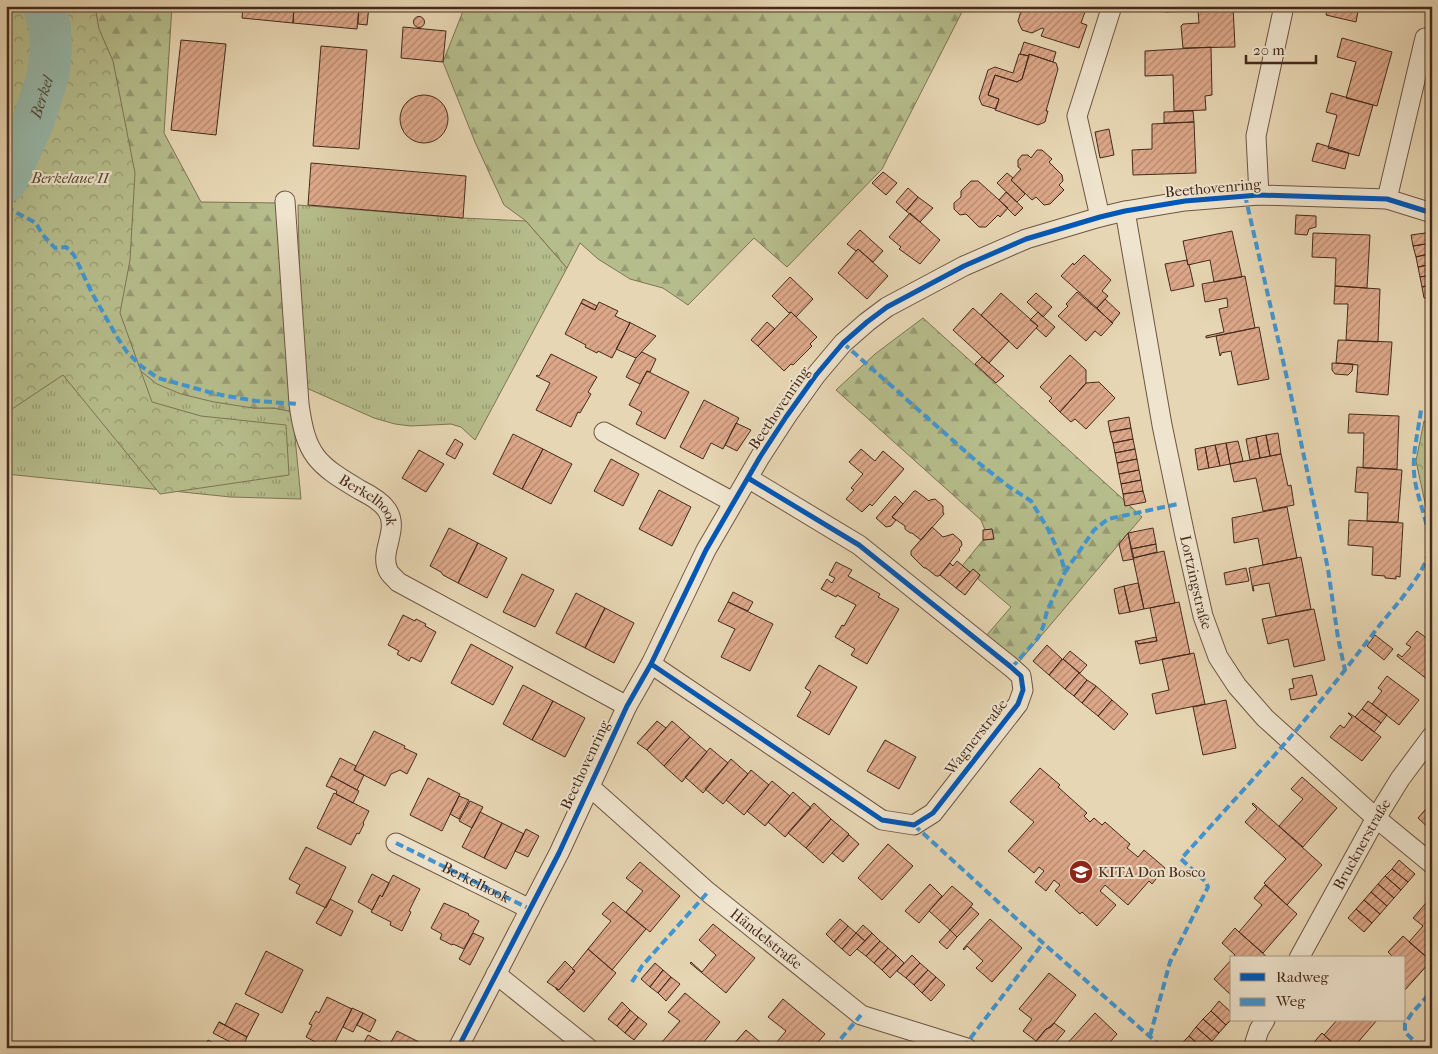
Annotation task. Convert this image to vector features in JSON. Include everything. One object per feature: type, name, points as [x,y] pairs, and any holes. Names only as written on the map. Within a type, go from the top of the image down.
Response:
[{"type":"street","points":[[1100,217],[1077,116],[1112,6]]},
{"type":"street","name":"Beethovenring","points":[[1259,195],[1256,136],[1284,6]]},
{"type":"street","points":[[1387,199],[1425,38]]},
{"type":"street","name":"Beethovenring","points":[[458,1048],[559,854],[627,706],[651,664],[706,550],[748,478],[816,374],[843,343],[866,322],[887,307],[964,266],[1026,239],[1125,211],[1185,201],[1259,195],[1387,199],[1432,213]]},
{"type":"street","name":"Berkelhook","points":[[285,201],[302,427],[314,456],[324,467],[376,499],[387,511],[392,523],[386,560],[388,571],[398,582],[627,706]]},
{"type":"street","name":"Lortzingstraße","points":[[1125,211],[1162,425],[1185,536],[1203,616],[1218,657],[1236,686],[1265,718],[1376,818],[1432,864]]},
{"type":"street","points":[[604,432],[733,502]]},
{"type":"street","name":"Wagnerstraße","points":[[651,664],[882,820],[914,824],[933,813],[1018,704],[1023,690],[1021,676],[1011,667],[858,545],[748,478]]},
{"type":"street","name":"Brucknerstraße","points":[[1300,956],[1376,818],[1400,779],[1432,736]]},
{"type":"street","name":"Händelstraße","points":[[589,786],[708,892],[860,1015],[967,1048]]},
{"type":"street","name":"Berkelhook","points":[[396,842],[530,909]]},
{"type":"street","points":[[496,974],[588,1048]]},
{"type":"street","points":[[1253,1048],[1263,1022]]},
{"type":"green space","name":"Berkelaue II","points":[[6,6],[95,6],[99,29],[113,61],[135,173],[130,260],[120,313],[152,402],[201,416],[286,425],[289,475],[160,494],[63,375],[6,413]]},
{"type":"green space","points":[[55,6],[172,6],[164,133],[201,202],[280,203],[291,403],[289,411],[214,402],[181,394],[157,384],[138,369],[126,355]]},
{"type":"green space","points":[[465,6],[965,6],[882,169],[787,267],[754,238],[688,305],[663,288],[630,279],[598,259],[580,243],[567,268],[526,221],[504,205],[475,142],[443,62]]},
{"type":"green space","points":[[298,205],[526,221],[567,268],[475,440],[461,427],[451,424],[411,426],[374,418],[302,386]]},
{"type":"green space","points":[[6,279],[253,408],[274,408],[289,411],[293,417],[301,499],[231,497],[6,474]]},
{"type":"green space","points":[[923,318],[1124,500],[1125,506],[1129,505],[1142,517],[1018,663],[986,636],[1011,607],[978,579],[980,575],[973,569],[970,572],[962,566],[983,540],[994,539],[992,529],[985,530],[981,520],[836,390],[875,354]]},
{"type":"green space","points":[[1424,421],[1432,424],[1432,513],[1427,512],[1416,461]]},
{"type":"water","name":"Berkel","points":[[62,29],[66,64],[64,86],[57,114],[15,202],[6,198],[6,137],[29,74],[35,50],[35,34]]},
{"type":"building","points":[[243,6],[294,6],[293,23],[242,18]]},
{"type":"building","points":[[294,6],[359,6],[357,29],[293,23]]},
{"type":"building","points":[[359,6],[369,6],[367,25],[358,24]]},
{"type":"building","points":[[417,6],[435,6],[430,11],[426,11]]},
{"type":"building","points":[[1030,6],[1087,6],[1081,23],[1087,25],[1079,48],[1041,36],[1044,29],[1042,28],[1032,33],[1022,30],[1018,21],[1021,11]]},
{"type":"building","points":[[1165,6],[1233,6],[1235,47],[1183,48],[1181,26],[1183,24],[1199,23],[1198,11],[1165,12]]},
{"type":"building","points":[[1328,6],[1359,6],[1356,22],[1326,15]]},
{"type":"building","points":[[419,16],[425,22],[419,28],[413,22]]},
{"type":"building","points":[[403,27],[446,31],[443,62],[401,58]]},
{"type":"building","points":[[1342,38],[1392,52],[1377,106],[1346,98],[1356,62],[1337,57]]},
{"type":"building","points":[[181,40],[226,44],[216,135],[171,130]]},
{"type":"building","points":[[1024,42],[1056,52],[1053,62],[1029,54],[1029,56],[1020,54]]},
{"type":"building","points":[[321,46],[367,50],[359,149],[313,146]]},
{"type":"building","points":[[1211,47],[1212,95],[1205,96],[1206,110],[1174,111],[1173,75],[1145,76],[1145,51]]},
{"type":"building","points":[[1019,54],[1029,56],[1022,79],[1017,82],[995,75],[988,95],[999,99],[996,109],[982,105],[979,98],[988,70],[995,67],[1013,73]]},
{"type":"building","points":[[1029,54],[1056,63],[1058,69],[1046,111],[1048,111],[1045,122],[1038,125],[995,110],[999,99],[988,95],[995,75],[1017,82],[1022,79]]},
{"type":"building","points":[[1331,93],[1373,105],[1359,156],[1328,148],[1337,115],[1326,112]]},
{"type":"building","points":[[424,95],[433,97],[441,102],[446,110],[448,119],[446,128],[441,136],[433,141],[424,143],[415,141],[407,136],[402,128],[400,119],[402,110],[407,102],[415,97]]},
{"type":"building","points":[[1193,111],[1194,122],[1164,123],[1164,112]]},
{"type":"building","points":[[1194,122],[1196,173],[1133,175],[1132,150],[1152,149],[1152,124]]},
{"type":"building","points":[[1109,129],[1114,155],[1100,158],[1095,132]]},
{"type":"building","points":[[1317,143],[1349,153],[1345,169],[1312,161]]},
{"type":"building","points":[[1037,150],[1042,150],[1052,159],[1049,162],[1062,175],[1063,181],[1059,185],[1064,190],[1050,204],[1044,205],[1036,197],[1032,200],[1011,180],[1021,169],[1018,167],[1018,160],[1022,155],[1028,155],[1031,158]]},
{"type":"building","points":[[311,163],[466,176],[463,218],[308,205]]},
{"type":"building","points":[[883,172],[897,183],[886,195],[872,183]]},
{"type":"building","points":[[1007,173],[1013,178],[1011,180],[1025,194],[1017,202],[997,183]]},
{"type":"building","points":[[971,181],[978,181],[1008,208],[1000,217],[998,215],[986,227],[979,227],[966,214],[960,215],[954,209],[954,203],[961,197],[961,191]]},
{"type":"building","points":[[908,188],[918,197],[906,211],[896,202]]},
{"type":"building","points":[[1006,192],[1023,208],[1015,216],[999,200]]},
{"type":"building","points":[[918,197],[933,208],[920,222],[906,211]]},
{"type":"building","points":[[910,213],[940,240],[920,264],[899,249],[901,247],[889,237]]},
{"type":"building","points":[[1296,215],[1316,216],[1316,227],[1309,229],[1307,235],[1295,234]]},
{"type":"building","points":[[860,230],[883,251],[873,262],[858,249],[856,251],[847,244]]},
{"type":"building","points":[[1232,231],[1242,277],[1214,282],[1210,260],[1188,265],[1183,241]]},
{"type":"building","points":[[1432,232],[1432,243],[1413,246],[1411,235]]},
{"type":"building","points":[[1313,233],[1370,235],[1367,288],[1335,286],[1336,258],[1312,257]]},
{"type":"building","points":[[1432,243],[1432,253],[1416,257],[1413,246]]},
{"type":"building","points":[[858,249],[888,276],[867,299],[838,273]]},
{"type":"building","points":[[1432,253],[1432,264],[1418,267],[1416,257]]},
{"type":"building","points":[[1084,255],[1111,280],[1102,291],[1108,296],[1097,308],[1061,276],[1073,263],[1074,265]]},
{"type":"building","points":[[1187,260],[1194,286],[1171,291],[1165,264]]},
{"type":"building","points":[[1432,264],[1432,275],[1420,277],[1418,267]]},
{"type":"building","points":[[1432,275],[1432,285],[1422,287],[1420,277]]},
{"type":"building","points":[[1245,276],[1255,328],[1206,338],[1206,336],[1224,332],[1219,309],[1228,307],[1227,298],[1205,302],[1202,284]]},
{"type":"building","points":[[790,277],[813,299],[796,317],[791,312],[789,313],[772,296]]},
{"type":"building","points":[[1432,285],[1432,297],[1424,298],[1422,287]]},
{"type":"building","points":[[1335,286],[1380,289],[1378,342],[1346,340],[1348,304],[1334,304]]},
{"type":"building","points":[[1077,292],[1113,323],[1101,336],[1095,331],[1086,341],[1058,316],[1068,306],[1066,304]]},
{"type":"building","points":[[1001,293],[1038,326],[1017,349],[981,315]]},
{"type":"building","points":[[1036,293],[1052,307],[1043,317],[1027,302]]},
{"type":"building","points":[[583,299],[597,306],[595,310],[581,303]]},
{"type":"building","points":[[1105,299],[1120,313],[1112,323],[1097,308]]},
{"type":"building","points":[[599,302],[618,311],[615,316],[630,323],[612,358],[585,347],[586,345],[565,334],[581,303],[595,310]]},
{"type":"building","points":[[973,308],[1009,341],[989,363],[953,330]]},
{"type":"building","points":[[791,312],[817,337],[810,344],[812,346],[793,365],[791,364],[784,371],[758,346]]},
{"type":"building","points":[[1038,312],[1055,327],[1046,337],[1036,328],[1038,326],[1030,320]]},
{"type":"building","points":[[629,322],[656,336],[636,358],[616,349]]},
{"type":"building","points":[[767,322],[775,329],[758,346],[751,340]]},
{"type":"building","points":[[1259,327],[1269,379],[1238,385],[1231,351],[1221,353],[1220,356],[1216,336]]},
{"type":"building","points":[[1338,340],[1392,342],[1388,395],[1356,392],[1358,365],[1336,363]]},
{"type":"building","points":[[642,352],[656,359],[650,372],[647,371],[640,384],[626,377],[636,358]]},
{"type":"building","points":[[551,354],[597,377],[588,392],[591,394],[580,413],[578,412],[571,427],[536,410],[550,383],[536,376],[539,376]]},
{"type":"building","points":[[1070,355],[1086,370],[1086,383],[1060,412],[1049,401],[1052,398],[1040,387]]},
{"type":"building","points":[[982,357],[1004,376],[996,383],[975,364]]},
{"type":"building","points":[[1332,363],[1353,364],[1352,371],[1348,375],[1335,374],[1332,370]]},
{"type":"building","points":[[647,371],[689,392],[665,439],[636,424],[642,412],[629,405]]},
{"type":"building","points":[[1099,382],[1115,398],[1086,429],[1075,419],[1071,422],[1060,412],[1086,383]]},
{"type":"building","points":[[704,400],[739,418],[723,449],[711,443],[703,459],[680,447]]},
{"type":"building","points":[[1349,414],[1399,416],[1397,469],[1363,468],[1364,433],[1348,433]]},
{"type":"building","points":[[1129,417],[1131,428],[1110,432],[1108,421]]},
{"type":"building","points":[[736,423],[751,430],[737,451],[725,445]]},
{"type":"building","points":[[1131,428],[1133,439],[1113,443],[1110,432]]},
{"type":"building","points":[[1278,433],[1281,454],[1270,456],[1266,435]]},
{"type":"building","points":[[513,434],[543,449],[522,489],[493,474]]},
{"type":"building","points":[[1266,435],[1270,456],[1260,458],[1256,437]]},
{"type":"building","points":[[1256,437],[1260,458],[1250,460],[1246,439]]},
{"type":"building","points":[[455,439],[463,444],[455,459],[446,454]]},
{"type":"building","points":[[1133,439],[1135,449],[1115,453],[1113,443]]},
{"type":"building","points":[[1238,441],[1243,461],[1230,464],[1226,443]]},
{"type":"building","points":[[1226,443],[1230,464],[1220,466],[1215,445]]},
{"type":"building","points":[[1215,445],[1220,466],[1209,468],[1205,447]]},
{"type":"building","points":[[1205,447],[1209,468],[1198,470],[1195,449]]},
{"type":"building","points":[[543,449],[572,464],[551,504],[522,489]]},
{"type":"building","points":[[861,449],[875,461],[883,451],[904,469],[872,506],[870,504],[862,512],[846,499],[854,490],[851,488],[863,474],[849,462]]},
{"type":"building","points":[[1135,449],[1137,459],[1117,463],[1115,453]]},
{"type":"building","points":[[419,450],[444,464],[426,492],[402,478]]},
{"type":"building","points":[[1281,454],[1288,486],[1291,485],[1294,505],[1263,511],[1256,478],[1234,482],[1230,464]]},
{"type":"building","points":[[611,459],[639,474],[623,506],[594,491]]},
{"type":"building","points":[[1137,459],[1139,470],[1119,474],[1117,463]]},
{"type":"building","points":[[1357,467],[1402,470],[1398,522],[1367,521],[1368,493],[1355,492]]},
{"type":"building","points":[[1139,470],[1141,480],[1121,484],[1119,474]]},
{"type":"building","points":[[1141,480],[1143,491],[1123,494],[1121,484]]},
{"type":"building","points":[[659,490],[691,507],[672,546],[639,529]]},
{"type":"building","points":[[914,491],[929,501],[935,499],[943,506],[944,514],[921,540],[892,517]]},
{"type":"building","points":[[1143,491],[1146,502],[1125,506],[1123,494]]},
{"type":"building","points":[[895,496],[903,504],[892,517],[896,520],[891,526],[886,527],[876,518]]},
{"type":"building","points":[[1287,507],[1297,558],[1263,565],[1258,538],[1234,543],[1232,518]]},
{"type":"building","points":[[1349,520],[1403,523],[1400,577],[1396,576],[1396,579],[1372,575],[1373,547],[1348,545]]},
{"type":"building","points":[[932,527],[943,537],[953,534],[961,541],[962,545],[939,576],[924,568],[911,555],[911,551]]},
{"type":"building","points":[[449,528],[478,543],[458,583],[430,566]]},
{"type":"building","points":[[1153,528],[1156,544],[1131,549],[1128,533]]},
{"type":"building","points":[[992,529],[994,539],[983,540],[983,530]]},
{"type":"building","points":[[1128,533],[1134,559],[1123,561],[1119,544]]},
{"type":"building","points":[[478,543],[507,558],[487,598],[458,583]]},
{"type":"building","points":[[1156,544],[1157,552],[1133,558],[1131,549]]},
{"type":"building","points":[[1164,551],[1175,603],[1144,609],[1133,558]]},
{"type":"building","points":[[1301,557],[1311,609],[1276,616],[1269,583],[1253,586],[1253,591],[1249,568]]},
{"type":"building","points":[[957,561],[970,572],[956,588],[940,575],[950,563],[953,566]]},
{"type":"building","points":[[836,562],[852,570],[848,576],[880,594],[878,597],[899,609],[867,664],[851,655],[855,649],[835,637],[856,605],[821,589],[827,579],[832,583],[835,578],[829,575]]},
{"type":"building","points":[[1246,568],[1249,581],[1226,585],[1224,573]]},
{"type":"building","points":[[973,569],[980,575],[965,595],[956,588]]},
{"type":"building","points":[[522,574],[554,590],[535,627],[503,612]]},
{"type":"building","points":[[1138,583],[1144,609],[1130,612],[1124,586]]},
{"type":"building","points":[[1124,586],[1130,612],[1119,614],[1114,589]]},
{"type":"building","points":[[733,592],[753,602],[748,611],[728,602]]},
{"type":"building","points":[[576,593],[605,608],[585,648],[556,633]]},
{"type":"building","points":[[728,602],[773,624],[750,671],[721,657],[735,629],[718,621]]},
{"type":"building","points":[[1179,602],[1190,654],[1140,664],[1135,641],[1138,644],[1157,641],[1150,608]]},
{"type":"building","points":[[605,608],[634,623],[614,663],[585,648]]},
{"type":"building","points":[[1314,609],[1325,660],[1294,667],[1288,639],[1268,644],[1262,619]]},
{"type":"building","points":[[403,615],[426,624],[425,626],[436,632],[421,662],[411,657],[409,661],[397,654],[399,651],[388,645]]},
{"type":"building","points":[[1417,631],[1432,642],[1432,683],[1397,656],[1398,654],[1402,657],[1411,647],[1406,644]]},
{"type":"building","points":[[1375,635],[1393,649],[1384,660],[1367,646]]},
{"type":"building","points":[[1156,637],[1157,641],[1138,644],[1137,641]]},
{"type":"building","points":[[471,644],[513,667],[493,705],[451,683]]},
{"type":"building","points":[[1047,645],[1062,659],[1049,675],[1033,661]]},
{"type":"building","points":[[1070,651],[1087,665],[1080,673],[1063,659]]},
{"type":"building","points":[[1194,653],[1205,704],[1156,714],[1152,694],[1169,690],[1162,659]]},
{"type":"building","points":[[1063,659],[1079,673],[1065,689],[1049,675]]},
{"type":"building","points":[[819,665],[857,687],[829,735],[797,716],[811,692],[805,688]]},
{"type":"building","points":[[1079,673],[1087,680],[1074,696],[1065,689]]},
{"type":"building","points":[[1312,675],[1317,695],[1291,700],[1289,689],[1294,688],[1292,679]]},
{"type":"building","points":[[1387,676],[1419,700],[1399,725],[1372,704],[1382,691],[1378,688]]},
{"type":"building","points":[[1087,680],[1096,686],[1082,703],[1074,696]]},
{"type":"building","points":[[523,685],[553,701],[532,740],[503,724]]},
{"type":"building","points":[[1096,686],[1112,700],[1098,716],[1082,703]]},
{"type":"building","points":[[1112,700],[1128,714],[1114,730],[1098,716]]},
{"type":"building","points":[[1226,700],[1236,748],[1203,755],[1193,707]]},
{"type":"building","points":[[553,701],[585,718],[565,757],[532,740]]},
{"type":"building","points":[[1368,701],[1387,715],[1381,723],[1362,709]]},
{"type":"building","points":[[1362,709],[1381,723],[1374,732],[1355,717]]},
{"type":"building","points":[[1348,713],[1381,737],[1362,761],[1330,737],[1340,725],[1344,728],[1352,717]]},
{"type":"building","points":[[657,721],[666,728],[647,750],[637,743]]},
{"type":"building","points":[[672,721],[690,737],[664,766],[647,750]]},
{"type":"building","points":[[374,731],[417,754],[407,774],[400,770],[391,774],[385,786],[354,770]]},
{"type":"building","points":[[690,737],[707,752],[682,782],[664,766]]},
{"type":"building","points":[[885,740],[916,757],[899,789],[867,771]]},
{"type":"building","points":[[710,748],[728,763],[703,793],[685,777]]},
{"type":"building","points":[[340,758],[356,766],[354,770],[364,775],[357,790],[331,776]]},
{"type":"building","points":[[731,759],[748,774],[723,804],[705,789]]},
{"type":"building","points":[[1040,768],[1060,785],[1058,787],[1087,813],[1084,816],[1090,822],[1094,818],[1102,825],[1105,822],[1130,844],[1127,848],[1138,857],[1144,850],[1165,868],[1152,884],[1149,881],[1128,905],[1105,885],[1100,891],[1116,905],[1097,926],[1082,912],[1080,914],[1055,891],[1060,885],[1054,880],[1046,891],[1035,882],[1044,871],[1039,867],[1034,873],[1008,851],[1034,822],[1010,802]]},
{"type":"building","points":[[751,770],[769,785],[744,815],[726,800]]},
{"type":"building","points":[[331,776],[359,791],[353,803],[336,794],[337,791],[326,786]]},
{"type":"building","points":[[1302,777],[1337,808],[1303,847],[1279,826],[1303,799],[1291,789]]},
{"type":"building","points":[[428,778],[460,794],[442,831],[410,815]]},
{"type":"building","points":[[772,781],[790,796],[765,826],[747,811]]},
{"type":"building","points":[[793,792],[811,808],[785,837],[768,822]]},
{"type":"building","points":[[334,793],[369,811],[359,834],[357,833],[351,845],[317,828]]},
{"type":"building","points":[[459,796],[469,800],[459,819],[450,814]]},
{"type":"building","points":[[470,801],[483,807],[472,828],[459,821]]},
{"type":"building","points":[[1432,802],[1432,831],[1418,818]]},
{"type":"building","points":[[814,803],[831,819],[806,848],[788,833]]},
{"type":"building","points":[[1253,803],[1322,865],[1287,905],[1264,883],[1286,859],[1245,822],[1257,809]]},
{"type":"building","points":[[480,812],[502,823],[484,858],[462,847]]},
{"type":"building","points":[[831,819],[849,834],[823,863],[806,848]]},
{"type":"building","points":[[502,823],[524,834],[506,869],[484,858]]},
{"type":"building","points":[[526,829],[539,836],[528,857],[515,851]]},
{"type":"building","points":[[849,835],[859,844],[843,862],[832,853]]},
{"type":"building","points":[[888,844],[913,866],[882,900],[858,878]]},
{"type":"building","points":[[306,847],[346,867],[326,908],[296,893],[300,885],[289,879]]},
{"type":"building","points":[[1399,860],[1415,874],[1408,882],[1392,869]]},
{"type":"building","points":[[640,862],[680,896],[650,932],[626,912],[643,891],[626,878]]},
{"type":"building","points":[[1392,869],[1408,882],[1401,890],[1385,876]]},
{"type":"building","points":[[372,874],[389,883],[382,897],[380,895],[372,910],[358,902]]},
{"type":"building","points":[[393,875],[420,889],[402,931],[390,925],[391,922],[371,912],[380,895],[382,897]]},
{"type":"building","points":[[1385,876],[1401,890],[1394,898],[1378,884]]},
{"type":"building","points":[[930,884],[942,896],[919,923],[905,911]]},
{"type":"building","points":[[1378,884],[1394,898],[1387,906],[1371,892]]},
{"type":"building","points":[[1265,885],[1297,914],[1263,953],[1239,932],[1262,905],[1254,898]]},
{"type":"building","points":[[952,886],[973,904],[950,930],[929,911]]},
{"type":"building","points":[[1371,892],[1387,906],[1380,914],[1364,900]]},
{"type":"building","points":[[1432,896],[1432,962],[1409,942],[1423,926],[1413,918]]},
{"type":"building","points":[[330,899],[353,911],[341,936],[316,923]]},
{"type":"building","points":[[1364,900],[1380,914],[1372,923],[1356,909]]},
{"type":"building","points":[[613,902],[646,929],[612,970],[588,949],[611,921],[602,914]]},
{"type":"building","points":[[444,903],[469,914],[479,921],[464,949],[440,939],[442,934],[431,928]]},
{"type":"building","points":[[971,907],[979,914],[957,937],[950,930]]},
{"type":"building","points":[[1356,909],[1372,923],[1364,932],[1348,918]]},
{"type":"building","points":[[840,919],[848,926],[834,942],[826,934]]},
{"type":"building","points":[[990,919],[1022,948],[992,982],[976,968],[983,961],[967,946],[963,949]]},
{"type":"building","points":[[713,924],[755,958],[726,993],[690,963],[702,972],[716,955],[699,940]]},
{"type":"building","points":[[863,925],[872,933],[865,941],[856,933]]},
{"type":"building","points":[[848,926],[856,933],[842,949],[834,942]]},
{"type":"building","points":[[1235,928],[1266,956],[1234,956],[1222,943]]},
{"type":"building","points":[[950,930],[957,937],[947,949],[939,942]]},
{"type":"building","points":[[473,933],[484,938],[470,965],[459,959]]},
{"type":"building","points":[[856,933],[865,941],[850,956],[842,949]]},
{"type":"building","points":[[872,933],[880,941],[866,956],[857,949]]},
{"type":"building","points":[[1403,936],[1431,961],[1406,989],[1406,956],[1392,956],[1388,952]]},
{"type":"building","points":[[880,941],[888,948],[874,963],[866,956]]},
{"type":"building","points":[[888,948],[896,955],[882,970],[874,963]]},
{"type":"building","points":[[588,949],[616,973],[584,1012],[556,988],[559,990],[575,971],[572,969]]},
{"type":"building","points":[[266,951],[303,970],[282,1013],[245,994]]},
{"type":"building","points":[[896,955],[904,963],[890,978],[882,970]]},
{"type":"building","points":[[912,955],[920,963],[906,978],[897,971]]},
{"type":"building","points":[[565,961],[575,971],[559,990],[547,982]]},
{"type":"building","points":[[1230,961],[1230,994],[1214,979]]},
{"type":"building","points":[[655,963],[663,970],[650,987],[641,979]]},
{"type":"building","points":[[920,963],[928,970],[914,985],[906,978]]},
{"type":"building","points":[[663,970],[671,977],[658,993],[650,987]]},
{"type":"building","points":[[928,970],[936,977],[922,993],[914,985]]},
{"type":"building","points":[[1049,973],[1076,995],[1051,1027],[1046,1029],[1036,1041],[1023,1031],[1032,1019],[1019,1009]]},
{"type":"building","points":[[671,977],[680,984],[666,1001],[658,993]]},
{"type":"building","points":[[936,977],[945,985],[931,1001],[922,993]]},
{"type":"building","points":[[685,993],[720,1022],[699,1048],[670,1048],[662,1042],[680,1021],[668,1012]]},
{"type":"building","points":[[327,997],[352,1009],[332,1048],[327,1048],[306,1037],[312,1025],[309,1024],[316,1011],[319,1013]]},
{"type":"building","points":[[783,999],[825,1034],[813,1048],[772,1048],[786,1031],[768,1017]]},
{"type":"building","points":[[1219,1001],[1230,1011],[1230,1021],[1226,1025],[1211,1011]]},
{"type":"building","points":[[622,1002],[630,1010],[617,1026],[608,1019]]},
{"type":"building","points":[[236,1003],[259,1014],[247,1037],[219,1022],[225,1025]]},
{"type":"building","points":[[352,1008],[363,1013],[353,1032],[343,1027]]},
{"type":"building","points":[[630,1010],[638,1017],[625,1033],[617,1026]]},
{"type":"building","points":[[1211,1011],[1226,1025],[1219,1033],[1203,1019]]},
{"type":"building","points":[[363,1013],[376,1020],[370,1032],[357,1025]]},
{"type":"building","points":[[1095,1013],[1117,1034],[1105,1048],[1067,1048],[1065,1046]]},
{"type":"building","points":[[638,1017],[647,1024],[634,1040],[625,1033]]},
{"type":"building","points":[[1203,1019],[1219,1033],[1212,1041],[1196,1027]]},
{"type":"building","points":[[219,1022],[247,1037],[242,1048],[213,1033]]},
{"type":"building","points":[[1335,1022],[1375,1022],[1353,1048],[1338,1048],[1324,1035]]},
{"type":"building","points":[[1054,1023],[1065,1031],[1051,1048],[1039,1048],[1034,1044],[1046,1029]]},
{"type":"building","points":[[1196,1027],[1212,1041],[1206,1048],[1202,1048],[1189,1036]]},
{"type":"building","points":[[746,1030],[767,1048],[731,1047]]},
{"type":"building","points":[[397,1031],[419,1042],[417,1048],[403,1048],[391,1042]]},
{"type":"building","points":[[1322,1033],[1324,1035],[1338,1048],[1309,1048]]},
{"type":"building","points":[[368,1035],[389,1046],[389,1048],[361,1048]]},
{"type":"building","points":[[1189,1036],[1202,1048],[1187,1048],[1182,1043]]},
{"type":"building","points":[[208,1040],[223,1048],[204,1048]]},
{"type":"building","points":[[391,1042],[403,1048],[389,1048]]},
{"type":"waterway","name":"Berkel","points":[[6,182],[33,122],[48,76],[51,49],[50,29],[44,6]]},
{"type":"marked path","points":[[1245,195],[1328,569],[1338,638],[1345,670]]},
{"type":"marked path","points":[[6,207],[36,223],[42,234],[55,248],[66,247],[74,255],[92,293],[127,352],[141,366],[158,378],[216,394],[256,401],[299,404]]},
{"type":"marked path","points":[[843,343],[975,460],[1031,501],[1048,529],[1061,557],[1065,572],[1094,530],[1108,519],[1178,504]]},
{"type":"marked path","points":[[1150,1036],[1170,962],[1208,887],[1206,882],[1181,859],[1311,713],[1417,578],[1428,557],[1430,542],[1414,472],[1414,454],[1421,410]]},
{"type":"marked path","points":[[1011,667],[1038,638],[1047,611],[1065,572]]},
{"type":"marked path","points":[[914,825],[1043,943],[1163,1048]]},
{"type":"marked path","points":[[396,843],[530,909]]},
{"type":"marked path","points":[[632,982],[642,966],[708,892]]},
{"type":"marked path","points":[[963,1048],[1043,943]]},
{"type":"marked path","points":[[1421,1048],[1405,1032],[1405,1024],[1412,1013],[1432,991]]},
{"type":"marked path","points":[[833,1048],[861,1015]]},
{"type":"cycle path","points":[[458,1048],[559,853],[627,706],[651,664],[706,550],[760,457],[786,417],[816,375],[843,343],[867,322],[887,307],[964,266],[1026,239],[1125,211],[1185,201],[1259,195],[1387,199],[1432,213]]},
{"type":"cycle path","points":[[651,664],[882,820],[914,825],[933,813],[1018,704],[1023,690],[1021,676],[1011,667],[859,545],[748,478]]},
{"type":"place","name":"KITA Don Bosco","points":[[1081,872]]}]
